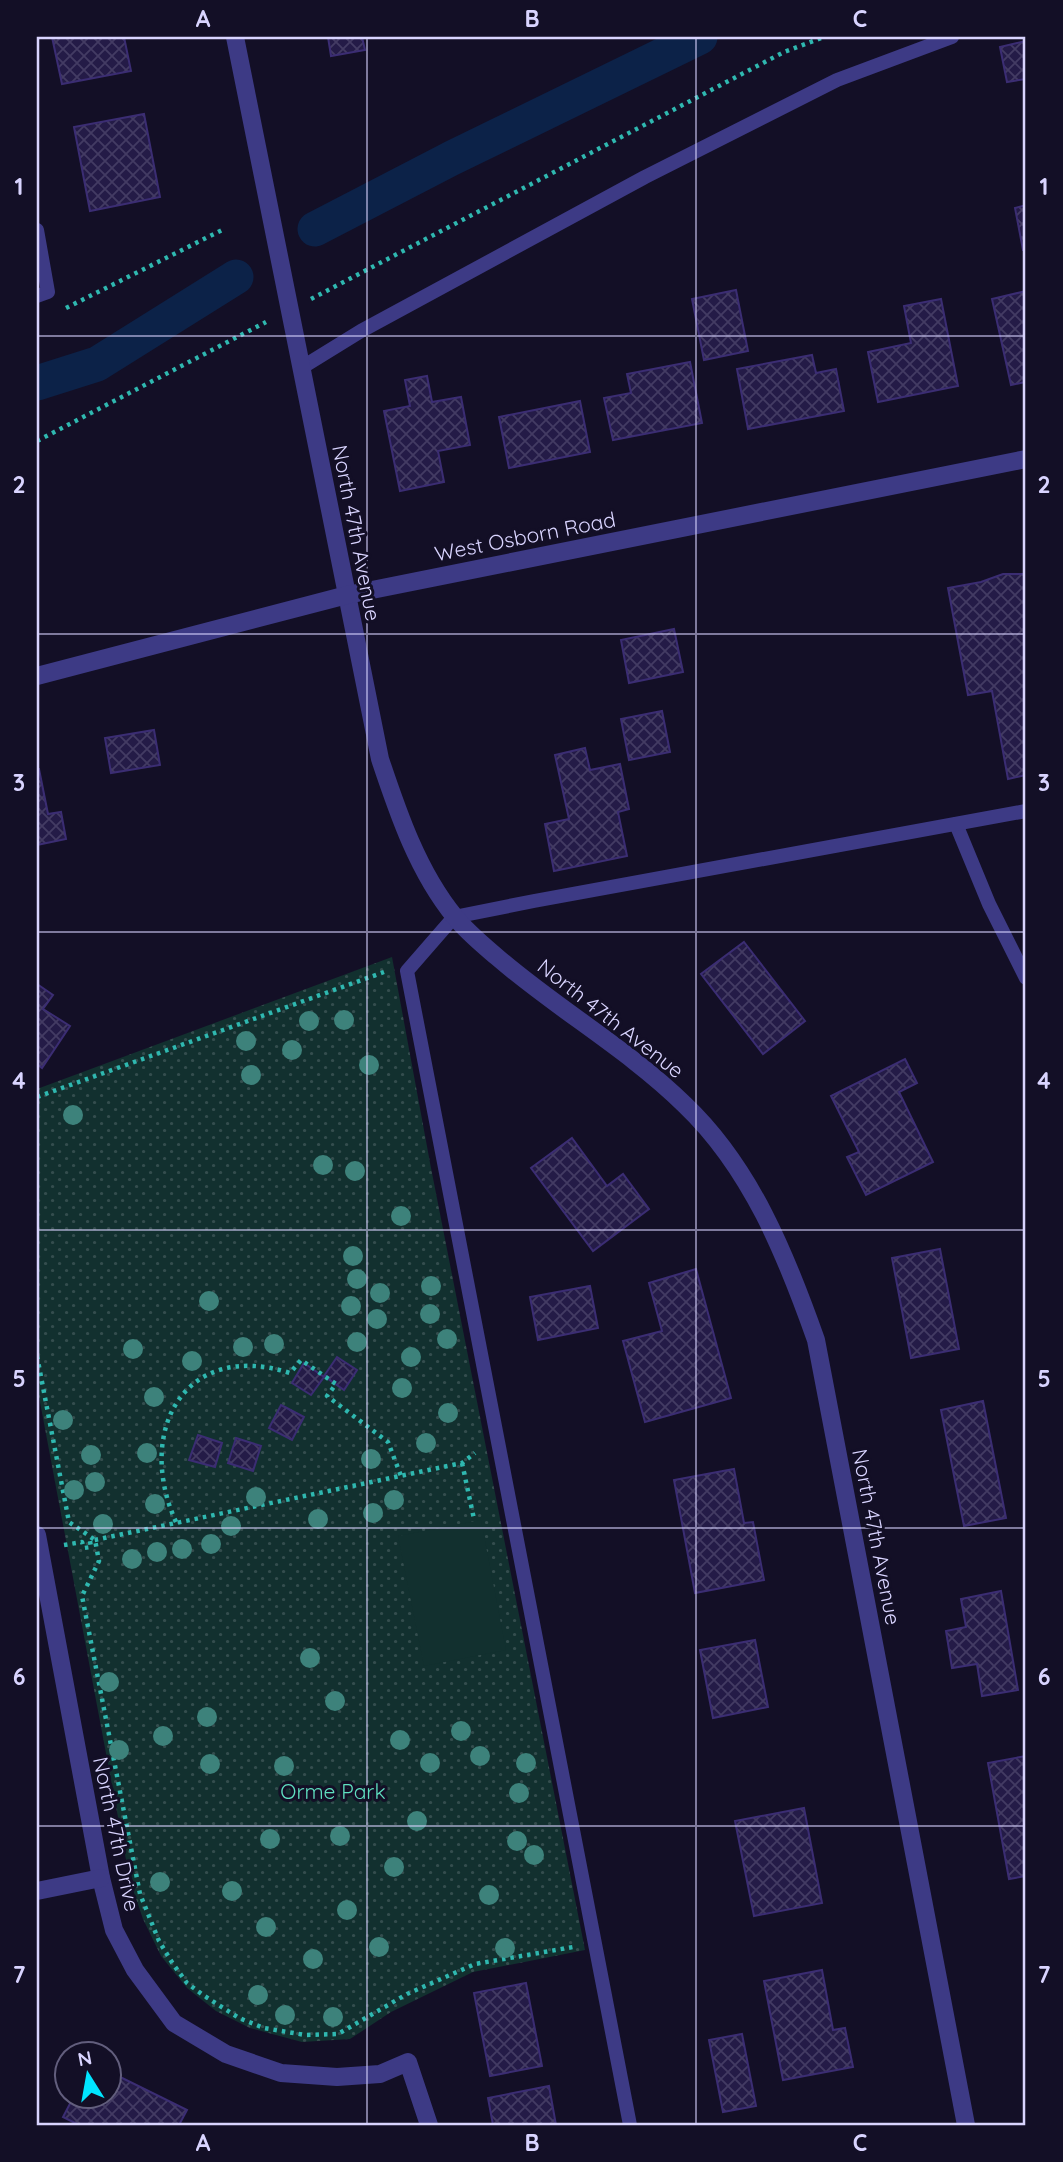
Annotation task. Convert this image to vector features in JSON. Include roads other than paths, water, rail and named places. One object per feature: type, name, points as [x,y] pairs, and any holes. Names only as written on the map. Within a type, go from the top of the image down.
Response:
[{"type":"street","name":"North 47th Avenue","points":[[235,37],[380,759],[419,862],[454,917],[529,985],[646,1070],[686,1106],[718,1142],[747,1184],[789,1266],[816,1339],[966,2125]]},
{"type":"street","name":"West Osborn Road","points":[[37,676],[347,595],[1026,459]]},
{"type":"street","name":"North 47th Drive","points":[[38,1542],[101,1878],[114,1930],[135,1970],[174,2023],[226,2054],[281,2073],[337,2077],[380,2074],[408,2062],[429,2125]]},
{"type":"street","points":[[37,1891],[101,1878]]},
{"type":"lane","points":[[301,369],[373,325],[657,171],[837,80],[952,37]]},
{"type":"lane","points":[[37,230],[48,292],[37,296]]},
{"type":"lane","points":[[630,2125],[407,971],[454,917],[1026,811]]},
{"type":"lane","points":[[956,824],[989,904],[1026,978]]},
{"type":"waterway","points":[[315,229],[452,158],[700,37]]},
{"type":"waterway","points":[[37,383],[97,364],[236,277]]},
{"type":"park label","name":"Orme Park","points":[[333,1791]]}]
